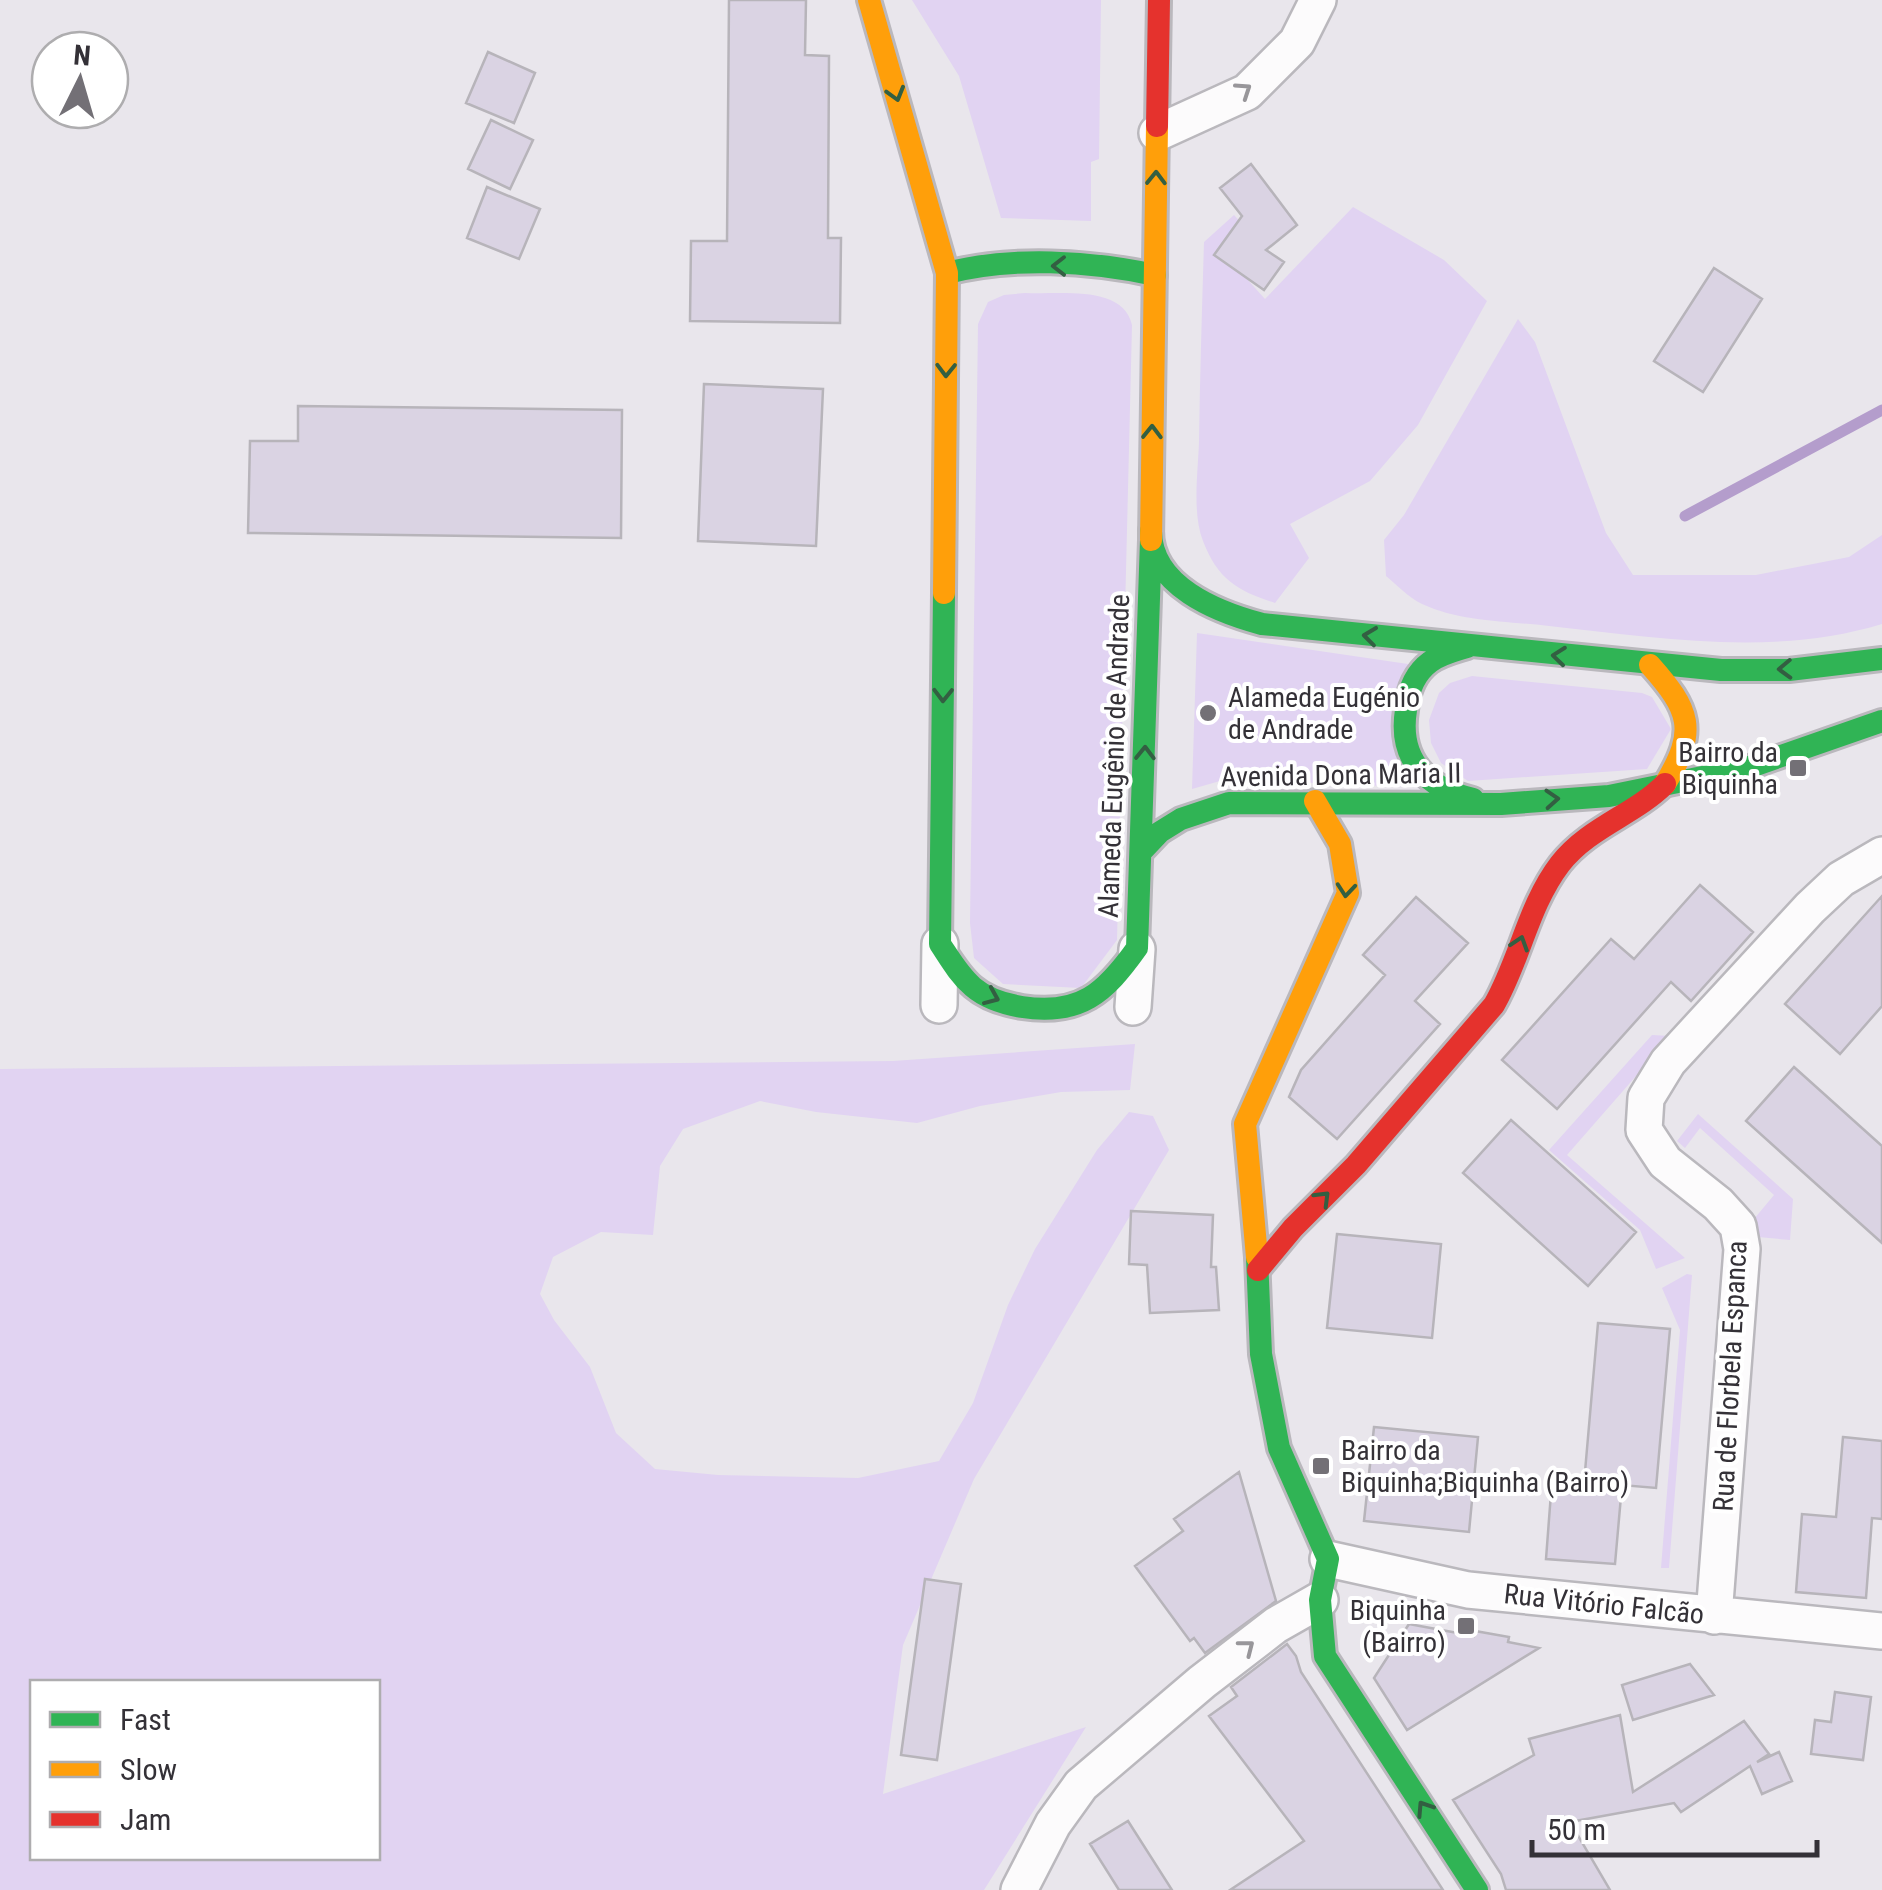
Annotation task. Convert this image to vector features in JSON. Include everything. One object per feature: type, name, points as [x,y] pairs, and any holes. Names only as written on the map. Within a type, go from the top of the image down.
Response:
[{"type":"street","points":[[870,0],[948,273],[939,1006]]},
{"type":"street","name":"Alameda Eugênio de Andrade","points":[[940,944],[976,991],[1002,1003],[1050,1010],[1084,1004],[1098,995],[1137,948],[1150,529],[1159,0]]},
{"type":"street","points":[[1157,133],[1247,92],[1297,42],[1318,0]]},
{"type":"street","points":[[948,273],[976,265],[1114,266],[1155,275]]},
{"type":"street","points":[[1150,529],[1151,550],[1165,571],[1195,597],[1222,613],[1262,624],[1467,648],[1721,670],[1789,670],[1882,660]]},
{"type":"street","name":"Avenida Dona Maria II","points":[[1467,648],[1434,659],[1416,677],[1409,690],[1403,736],[1413,765],[1434,785],[1451,796],[1496,803]]},
{"type":"street","points":[[1258,1270],[1293,1228],[1356,1165],[1494,1005],[1508,981],[1539,897],[1561,863],[1588,835],[1663,787],[1682,749],[1686,718],[1676,694],[1650,665]]},
{"type":"street","name":"Avenida Dona Maria II","points":[[1142,851],[1171,823],[1208,807],[1229,803],[1496,803],[1663,787],[1817,748],[1882,720]]},
{"type":"street","points":[[1315,802],[1339,836],[1346,858],[1348,893],[1245,1124],[1261,1354],[1280,1448],[1328,1559],[1320,1600],[1325,1656],[1477,1890]]},
{"type":"street","name":"Rua de Florbela Espanca","points":[[1714,1616],[1742,1250],[1738,1226],[1718,1204],[1665,1162],[1644,1130],[1646,1098],[1668,1062],[1810,908],[1842,879],[1882,855]]},
{"type":"street","points":[[1133,1007],[1137,948]]},
{"type":"street","name":"Rua Vitório Falcão","points":[[1328,1559],[1468,1590],[1882,1631]]},
{"type":"street","points":[[1019,1890],[1053,1824],[1081,1785],[1276,1625],[1320,1600]]},
{"type":"shaded area","points":[[912,0],[1101,0],[1099,159],[1091,162],[1091,221],[1001,218],[959,76]]},
{"type":"shaded area","points":[[1353,207],[1444,260],[1487,301],[1418,425],[1370,481],[1290,524],[1309,558],[1275,603],[1250,594],[1223,575],[1200,530],[1196,492],[1204,242],[1234,215],[1243,225],[1219,248],[1265,299]]},
{"type":"shaded area","points":[[1004,295],[1103,297],[1126,312],[1132,325],[1117,940],[1081,988],[1003,984],[974,958],[970,923],[978,324],[988,302]]},
{"type":"shaded area","points":[[1518,319],[1535,342],[1606,533],[1633,575],[1756,575],[1849,557],[1882,535],[1882,624],[1800,640],[1716,642],[1468,618],[1422,604],[1403,591],[1386,576],[1384,540],[1404,515]]},
{"type":"shaded area","points":[[1197,633],[1408,664],[1406,787],[1227,779],[1192,789]]},
{"type":"shaded area","points":[[1472,676],[1642,693],[1652,697],[1671,729],[1647,769],[1468,781],[1441,763],[1431,743],[1429,720],[1439,693],[1450,683]]},
{"type":"shaded area","points":[[1652,1035],[1671,1036],[1567,1155],[1685,1258],[1656,1269],[1640,1230],[1549,1150]]},
{"type":"shaded area","points":[[1135,1044],[1130,1090],[1061,1092],[980,1106],[917,1123],[816,1112],[760,1101],[683,1129],[660,1166],[653,1235],[601,1232],[553,1257],[540,1294],[554,1320],[590,1367],[616,1433],[655,1469],[718,1475],[858,1478],[939,1461],[973,1403],[1008,1305],[1035,1249],[1097,1150],[1129,1112],[1153,1116],[1169,1150],[974,1479],[903,1645],[883,1794],[1086,1727],[984,1890],[0,1890],[0,1069],[893,1061]]},
{"type":"shaded area","points":[[1698,1114],[1793,1199],[1790,1240],[1758,1237],[1754,1219],[1774,1195],[1700,1128],[1685,1148],[1677,1141]]},
{"type":"shaded area","points":[[1692,1275],[1669,1568],[1661,1568],[1680,1330],[1662,1288]]},
{"type":"building","points":[[729,0],[806,0],[805,55],[829,56],[828,238],[841,238],[840,323],[690,321],[691,241],[727,241]]},
{"type":"building","points":[[488,52],[535,73],[514,123],[466,103]]},
{"type":"building","points":[[491,120],[533,140],[510,189],[468,169]]},
{"type":"building","points":[[1251,164],[1297,225],[1266,250],[1284,262],[1264,290],[1214,255],[1242,216],[1220,188]]},
{"type":"building","points":[[487,187],[540,209],[519,259],[467,238]]},
{"type":"building","points":[[1714,268],[1762,299],[1703,392],[1654,361]]},
{"type":"building","points":[[704,384],[823,389],[816,546],[698,541]]},
{"type":"building","points":[[298,406],[622,410],[621,538],[248,533],[250,441],[298,441]]},
{"type":"building","points":[[1700,885],[1753,932],[1691,1001],[1671,982],[1557,1109],[1502,1060],[1611,939],[1634,959]]},
{"type":"building","points":[[1882,896],[1882,1006],[1840,1054],[1785,1004]]},
{"type":"building","points":[[1416,897],[1468,943],[1415,1001],[1440,1024],[1337,1139],[1289,1097],[1301,1070],[1385,975],[1363,955]]},
{"type":"building","points":[[1794,1067],[1882,1146],[1882,1243],[1746,1121]]},
{"type":"building","points":[[1511,1120],[1636,1232],[1588,1286],[1463,1173]]},
{"type":"building","points":[[1131,1211],[1213,1215],[1211,1267],[1216,1267],[1219,1310],[1150,1313],[1147,1265],[1129,1264]]},
{"type":"building","points":[[1337,1234],[1441,1244],[1432,1338],[1327,1328]]},
{"type":"building","points":[[1598,1323],[1670,1329],[1656,1488],[1622,1485],[1615,1564],[1546,1559],[1552,1480],[1584,1483]]},
{"type":"building","points":[[1374,1427],[1478,1437],[1469,1532],[1364,1521]]},
{"type":"building","points":[[1843,1437],[1882,1441],[1882,1519],[1872,1518],[1866,1598],[1796,1592],[1802,1514],[1836,1517]]},
{"type":"building","points":[[1239,1472],[1276,1601],[1205,1653],[1194,1638],[1190,1641],[1135,1566],[1183,1531],[1174,1519]]},
{"type":"building","points":[[925,1579],[961,1584],[937,1760],[901,1755]]},
{"type":"building","points":[[1409,1624],[1474,1636],[1475,1631],[1509,1637],[1508,1642],[1539,1648],[1407,1730],[1374,1678]]},
{"type":"building","points":[[1287,1644],[1301,1672],[1443,1890],[1230,1890],[1304,1841],[1209,1716],[1237,1696],[1231,1687]]},
{"type":"building","points":[[1690,1664],[1714,1695],[1633,1720],[1622,1685]]},
{"type":"building","points":[[1835,1692],[1871,1697],[1863,1760],[1811,1754],[1815,1720],[1831,1722]]},
{"type":"building","points":[[1620,1715],[1633,1792],[1744,1721],[1769,1754],[1757,1762],[1779,1752],[1792,1781],[1762,1794],[1750,1766],[1681,1812],[1674,1803],[1570,1822],[1610,1890],[1506,1890],[1501,1874],[1453,1800],[1534,1755],[1529,1739]]},
{"type":"building","points":[[1128,1821],[1172,1890],[1119,1890],[1090,1844]]},
{"type":"waterway","points":[[1685,516],[1882,410]]},
{"type":"traffic: fast","points":[[947,273],[998,264],[1051,262],[1155,275]]},
{"type":"traffic: fast","points":[[1151,531],[1154,550],[1174,581],[1207,604],[1262,624],[1721,670],[1789,670],[1882,659]]},
{"type":"traffic: fast","points":[[944,593],[940,944],[968,982],[990,998],[1015,1006],[1060,1008],[1102,989],[1137,948],[1151,540]]},
{"type":"traffic: fast","points":[[1467,647],[1439,657],[1420,671],[1408,696],[1405,728],[1419,769],[1442,787],[1473,799]]},
{"type":"traffic: fast","points":[[1142,851],[1160,832],[1181,819],[1229,803],[1501,804],[1609,796],[1747,768],[1882,721]]},
{"type":"traffic: fast","points":[[1257,1257],[1261,1354],[1279,1448],[1328,1559],[1320,1600],[1325,1656],[1477,1890]]},
{"type":"traffic: slow","points":[[869,0],[947,273],[944,593]]},
{"type":"traffic: slow","points":[[1151,540],[1157,126]]},
{"type":"traffic: slow","points":[[1650,665],[1674,695],[1685,721],[1682,749],[1665,784]]},
{"type":"traffic: slow","points":[[1257,1257],[1245,1124],[1348,893],[1340,844],[1315,801]]},
{"type":"traffic: jam","points":[[1157,126],[1159,0]]},
{"type":"traffic: jam","points":[[1258,1270],[1293,1228],[1356,1165],[1494,1005],[1540,897],[1560,864],[1584,840],[1665,784]]},
{"type":"place","name":"Alameda Eugénio de Andrade","points":[[1208,713]]},
{"type":"place","name":"Bairro da Biquinha","points":[[1798,768]]},
{"type":"place","name":"Bairro da Biquinha;Biquinha (Bairro)","points":[[1321,1466]]},
{"type":"place","name":"Biquinha (Bairro)","points":[[1466,1626]]}]
